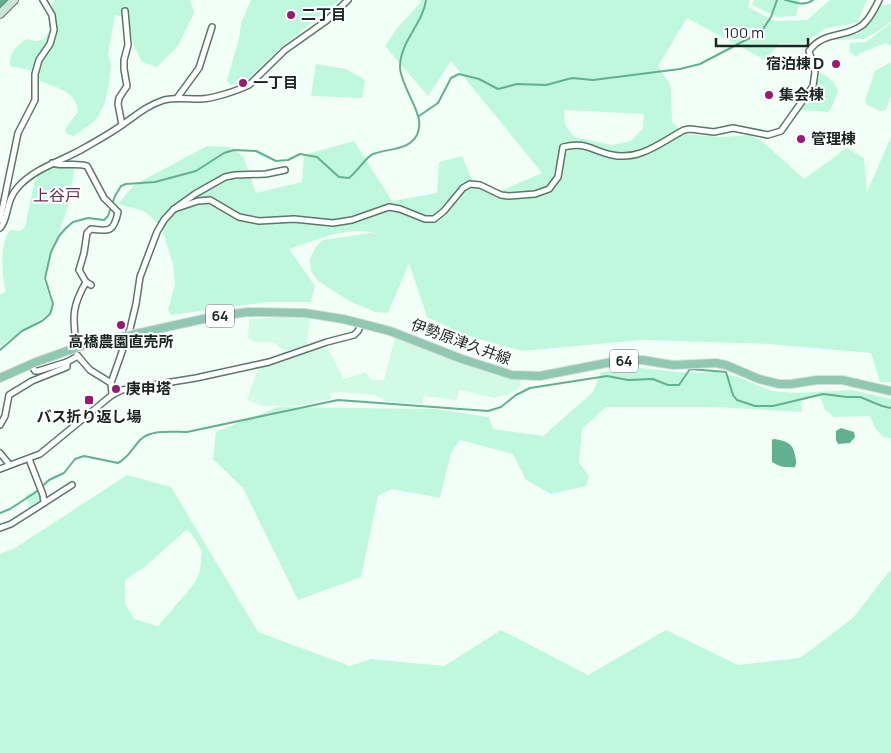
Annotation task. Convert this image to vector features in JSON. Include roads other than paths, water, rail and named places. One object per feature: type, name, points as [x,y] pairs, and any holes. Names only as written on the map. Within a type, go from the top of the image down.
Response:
[{"type":"main road","name":"伊勢原津久井線","points":[[78,344],[127,336],[212,317],[248,312],[305,312],[362,323],[512,375],[540,376],[617,361],[642,360],[673,365],[716,363],[726,365],[759,379],[779,384],[817,380],[842,380],[891,391]]},
{"type":"main road","name":"64","points":[[0,378],[78,344]]},
{"type":"street","points":[[0,14],[14,0]]},
{"type":"street","points":[[0,220],[18,132],[35,100],[35,74],[39,60],[50,44],[54,30],[52,15],[43,0]]},
{"type":"street","points":[[0,228],[3,225],[8,202],[17,188],[37,171],[51,163],[68,158],[122,125],[146,107],[167,99],[201,100],[237,91],[249,85],[285,50],[326,21],[348,0]]},
{"type":"street","points":[[174,209],[198,200],[210,200],[239,217],[258,221],[294,219],[333,223],[352,220],[389,207],[400,209],[425,220],[434,219],[444,211],[463,188],[470,184],[480,185],[501,195],[509,196],[536,194],[549,189],[558,177],[563,147],[574,144],[612,155],[628,156],[650,151],[684,130],[690,129],[714,132],[733,128],[768,135],[782,131],[813,86],[815,72],[809,51],[813,45],[827,36],[860,28],[865,24],[879,0]]},
{"type":"street","points":[[122,125],[118,104],[119,98],[127,86],[124,69],[128,45],[125,10]]},
{"type":"street","points":[[177,98],[199,68],[212,27]]},
{"type":"street","points":[[51,163],[56,165],[77,163],[87,166],[104,198],[118,212],[116,224],[113,228],[103,231],[91,229],[87,233],[79,270],[89,283],[79,294],[72,317],[78,344]]},
{"type":"street","points":[[112,394],[110,383],[136,304],[142,269],[164,220],[174,209],[195,194],[225,177],[266,174],[285,170]]},
{"type":"street","points":[[0,469],[40,454],[112,394],[122,390],[196,378],[269,362],[327,342],[354,335],[362,323]]},
{"type":"street","points":[[31,364],[38,371],[67,362],[78,355],[90,370],[110,383]]},
{"type":"street","points":[[0,425],[5,416],[9,396],[32,381],[67,366],[67,362]]},
{"type":"street","points":[[0,453],[10,464]]},
{"type":"street","points":[[29,459],[42,491],[44,503]]},
{"type":"street","points":[[0,528],[11,524],[72,485]]},
{"type":"waterway","points":[[0,7],[5,0]]},
{"type":"waterway","points":[[0,350],[22,331],[42,321],[50,314],[53,304],[45,278],[51,252],[59,236],[73,222],[88,218],[104,220],[108,216],[115,196],[121,186],[155,182],[196,171],[224,153],[234,150],[256,151],[276,161],[288,160],[300,154],[317,157],[339,177],[349,178],[373,154],[409,144],[419,130],[419,118],[402,78],[401,58],[407,41],[421,17],[426,0]]},
{"type":"waterway","points":[[419,116],[438,103],[451,78],[459,74],[479,79],[498,89],[517,84],[546,85],[572,78],[593,80],[680,69],[700,64],[761,32],[771,17],[777,0]]},
{"type":"waterway","points":[[785,0],[803,4],[813,0]]},
{"type":"waterway","points":[[0,513],[10,509],[36,492],[49,480],[64,473],[75,459],[84,456],[118,463],[127,456],[140,440],[150,434],[187,432],[338,400],[488,411],[501,407],[516,395],[530,388],[607,376],[628,380],[653,379],[668,385],[679,385],[690,369],[726,372],[733,395],[737,400],[755,406],[773,406],[823,394],[860,397],[891,408]]},
{"type":"place","name":"二丁目","points":[[291,15]]},
{"type":"place","name":"宿泊棟Ｄ","points":[[836,64]]},
{"type":"place","name":"一丁目","points":[[243,83]]},
{"type":"place","name":"集会棟","points":[[769,95]]},
{"type":"place","name":"管理棟","points":[[801,139]]},
{"type":"place","name":"高橋農園直売所","points":[[121,325]]},
{"type":"place","name":"庚申塔","points":[[116,389]]},
{"type":"place","name":"バス折り返し場","points":[[89,400]]},
{"type":"district","name":"上谷戸","points":[[57,195]]}]
